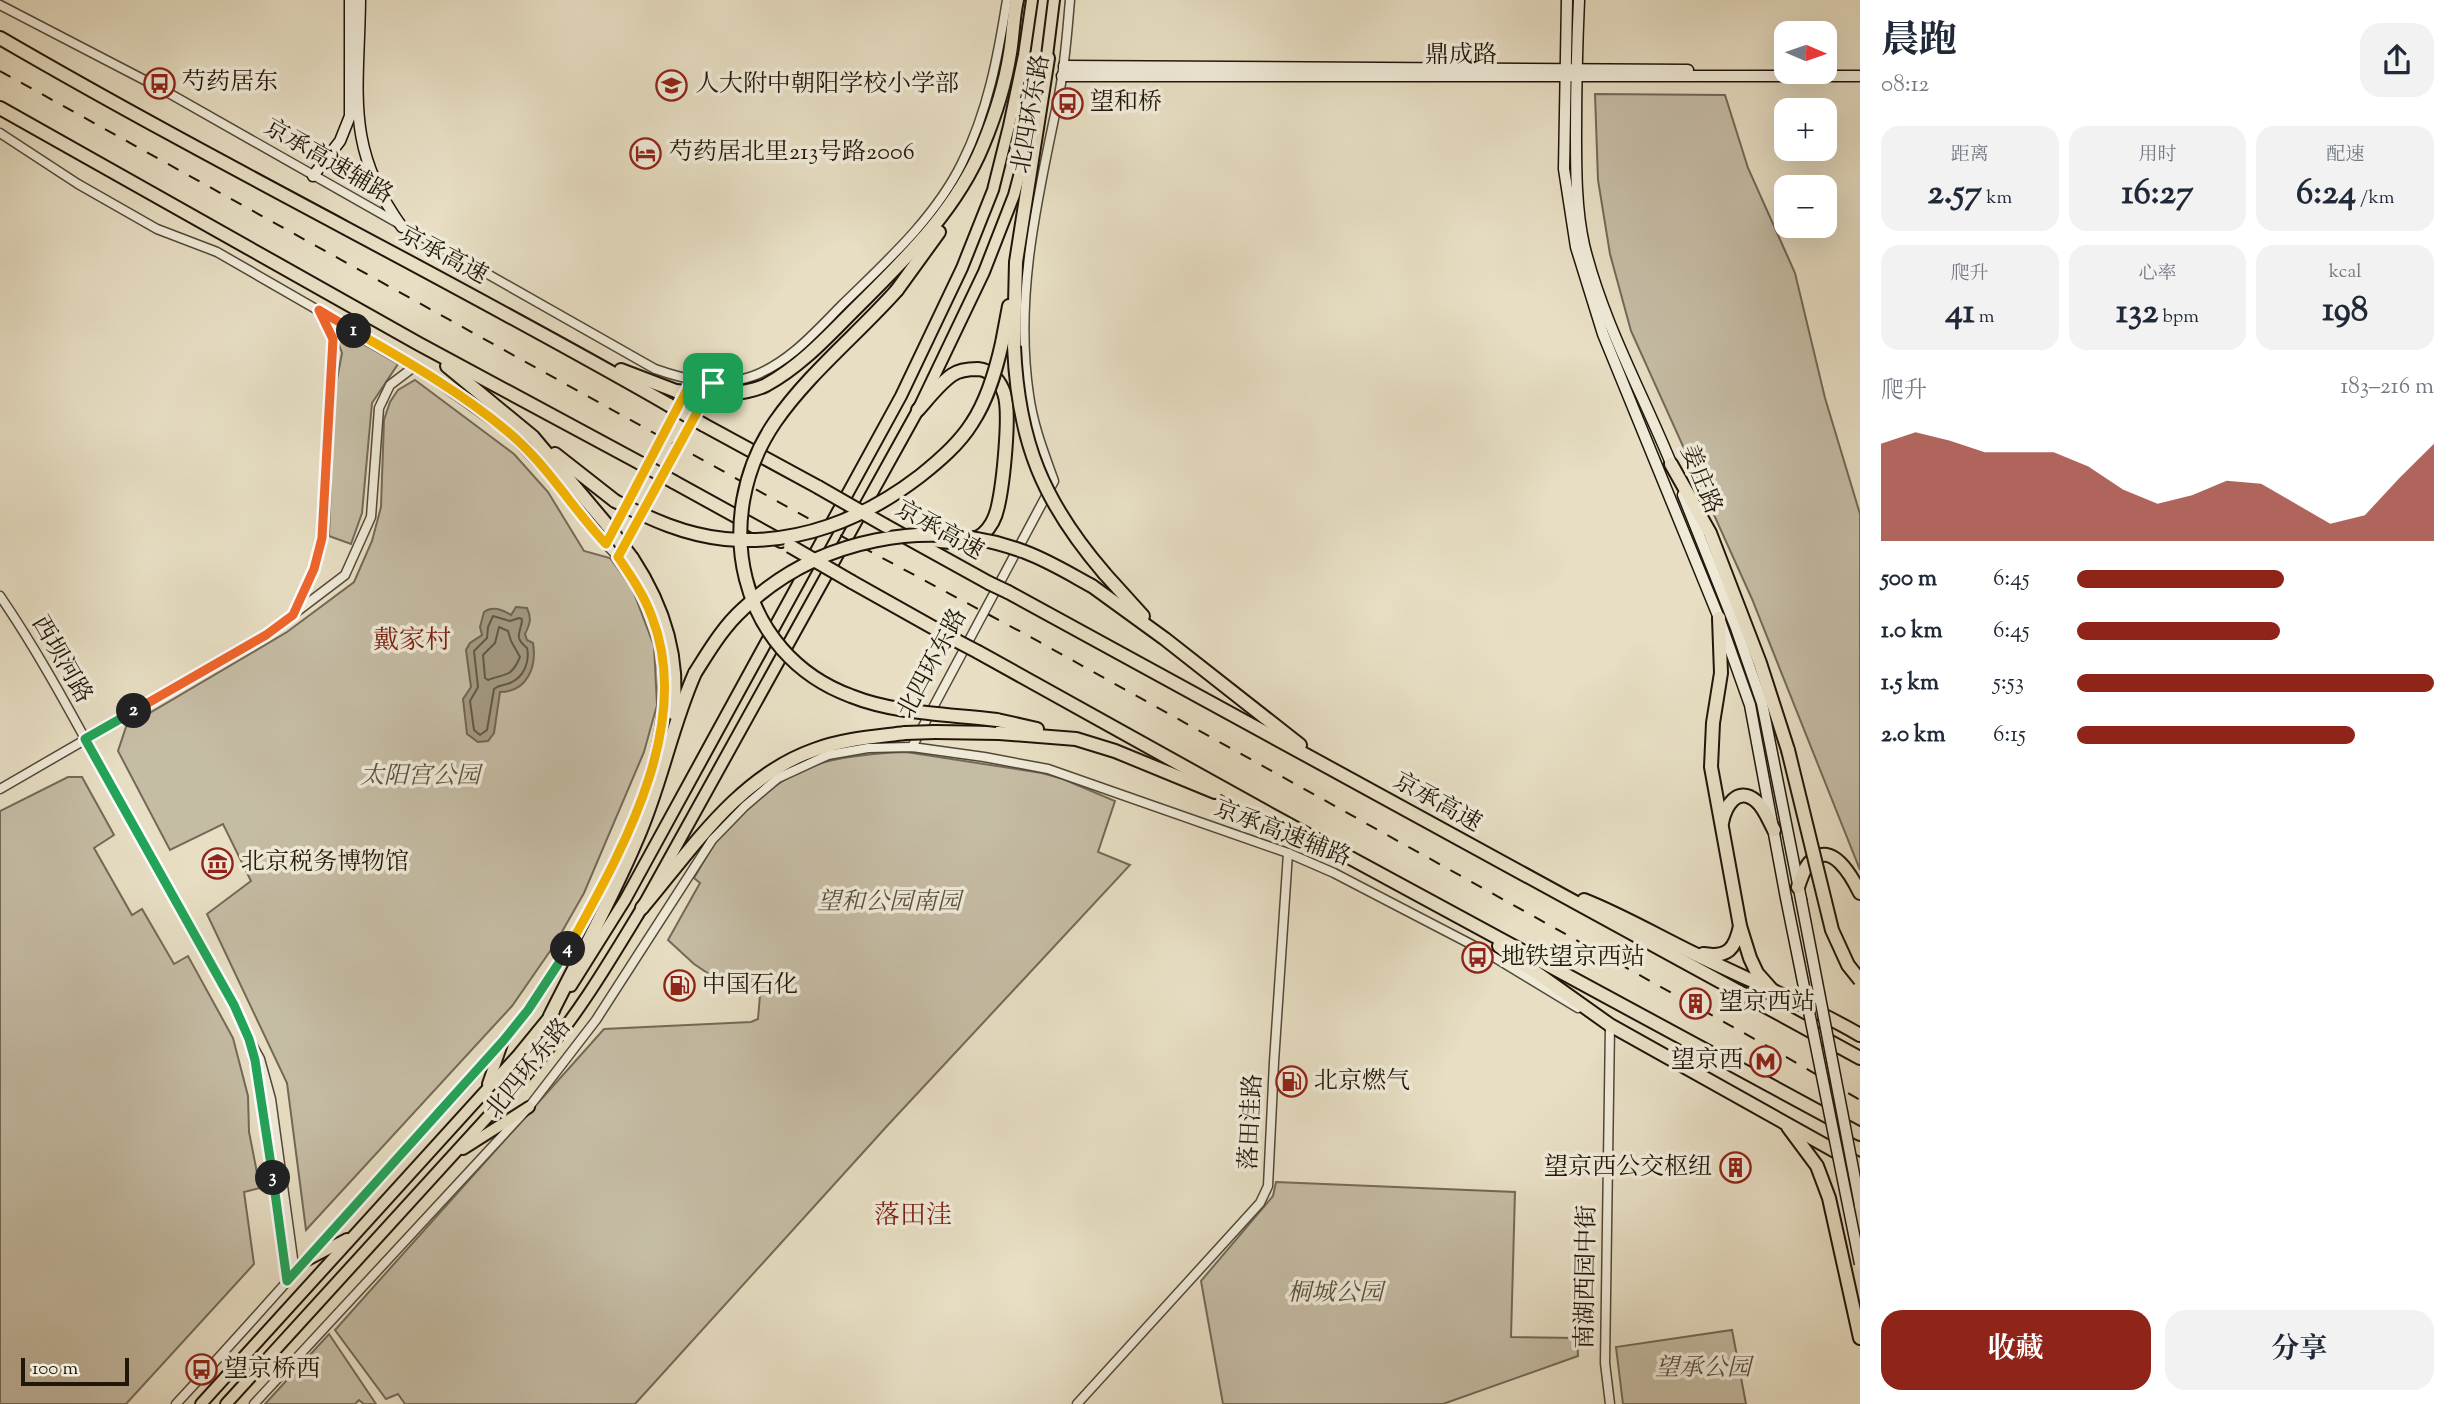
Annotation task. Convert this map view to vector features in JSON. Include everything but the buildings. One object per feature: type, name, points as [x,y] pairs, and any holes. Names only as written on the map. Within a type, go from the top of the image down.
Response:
[{"type":"highway","points":[[1017,0],[1010,53],[999,102],[982,148],[936,236],[897,290],[800,391],[768,434],[756,457],[744,489],[740,515],[739,543],[743,575],[769,632],[787,654],[827,685],[849,696],[874,704],[997,720],[1076,738],[1115,751],[1273,817]]},
{"type":"highway","name":"北四环东路","points":[[201,1404],[550,1016],[632,888],[901,396],[957,280],[993,190],[1024,55],[1032,0]]},
{"type":"highway","name":"北四环东路","points":[[226,1404],[566,1028],[642,908],[918,410],[984,272],[1014,194],[1048,58],[1054,0]]},
{"type":"highway","name":"京承高速","points":[[0,38],[98,95],[573,350],[989,583],[1860,1058]]},
{"type":"highway","points":[[1048,58],[1016,262],[1008,345],[1019,409],[1027,441],[1040,473],[1075,540],[1165,639]]},
{"type":"highway","points":[[0,108],[419,344],[790,546],[1273,817],[1860,1134]]},
{"type":"highway","points":[[573,350],[676,391],[720,395],[742,393],[763,386],[788,372],[811,353],[932,230],[960,191]]},
{"type":"highway","points":[[419,344],[615,501],[649,519],[727,539],[789,536],[846,521],[902,489],[950,450],[972,423],[1008,345]]},
{"type":"highway","points":[[890,528],[929,539],[965,542],[982,535],[992,524],[998,508],[1002,487],[1006,411],[1005,395],[998,380],[985,369],[969,369],[952,375],[918,410]]},
{"type":"highway","points":[[533,437],[608,526],[649,584],[670,639],[674,703],[670,739]]},
{"type":"highway","points":[[1671,464],[1710,533],[1760,663],[1788,750],[1832,930],[1848,965],[1860,980]]},
{"type":"highway","points":[[550,1016],[637,840],[656,790],[682,702],[695,673],[716,640],[741,610],[795,569],[831,552],[862,542],[928,534],[984,540],[1026,552],[1092,586],[1165,639],[1330,769]]},
{"type":"highway","points":[[1719,618],[1721,673],[1713,723],[1711,767],[1740,926],[1749,958],[1757,973],[1773,991]]},
{"type":"highway","points":[[642,908],[739,795],[772,770],[814,750],[857,739],[905,733],[999,733],[1076,738]]},
{"type":"highway","points":[[1721,830],[1724,810],[1728,803],[1735,797],[1746,796],[1756,800],[1774,830]]},
{"type":"highway","points":[[1799,893],[1810,862],[1819,856],[1830,856],[1842,863],[1860,893]]},
{"type":"highway","points":[[1530,878],[1613,912],[1860,1035]]},
{"type":"highway","points":[[1451,912],[1610,1025],[1860,1165]]},
{"type":"highway","points":[[1693,953],[1716,956],[1729,951],[1737,941],[1740,926]]},
{"type":"highway","points":[[1832,1019],[1860,1023]]},
{"type":"highway","points":[[485,1091],[503,1041]]},
{"type":"highway","points":[[452,1156],[529,1107]]},
{"type":"highway","points":[[1781,1119],[1817,1166],[1829,1198],[1860,1338]]},
{"type":"highway","points":[[307,1260],[355,1234]]},
{"type":"main road","points":[[313,176],[340,141],[350,116],[350,0]]},
{"type":"main road","points":[[360,0],[357,108],[363,152],[377,187],[402,227]]},
{"type":"main road","name":"姜庄路","points":[[1567,0],[1564,169],[1576,247],[1603,334],[1719,618],[1750,705],[1860,1264]]},
{"type":"main road","name":"姜庄路","points":[[1579,0],[1576,169],[1584,244],[1614,331],[1671,464],[1736,628],[1762,703],[1860,1205]]},
{"type":"main road","name":"鼎成路","points":[[1576,73],[1774,70]]},
{"type":"main road","name":"鼎成路","points":[[1063,71],[1860,74]]},
{"type":"main road","name":"鼎成路","points":[[1838,72],[1860,74]]},
{"type":"street","name":"北四环东路","points":[[713,383],[751,377],[774,366],[798,349],[895,253],[933,208],[961,165],[983,116],[998,54],[1007,0]]},
{"type":"street","name":"北四环东路","points":[[254,1404],[529,1107],[596,1020],[712,840],[745,806],[778,778],[828,755],[868,748],[912,747],[1054,481],[1034,418],[1025,351],[1032,232],[1063,71],[1070,0]]},
{"type":"street","name":"京承高速辅路","points":[[0,5],[158,87],[655,369],[713,383]]},
{"type":"street","points":[[0,133],[71,181],[157,229],[217,252],[415,366],[508,432],[549,475],[587,524],[618,557],[713,383]]},
{"type":"street","points":[[293,615],[314,569],[322,538],[333,339],[319,310]]},
{"type":"street","points":[[0,789],[266,635],[345,575],[371,517],[379,408],[390,385],[415,366]]},
{"type":"street","points":[[606,544],[692,380]]},
{"type":"street","name":"北四环东路","points":[[176,1404],[503,1041],[557,968],[616,861],[647,782],[658,743],[663,714],[664,682],[653,619],[638,587],[618,557]]},
{"type":"street","name":"西坝河路","points":[[0,596],[85,739],[228,994],[260,1059],[271,1099],[295,1273]]},
{"type":"street","name":"京承高速辅路","points":[[912,747],[1048,769],[1288,853],[1376,893],[1484,951],[1610,1025]]},
{"type":"street","name":"落田洼路","points":[[1077,1404],[1260,1203],[1268,1186],[1288,853]]},
{"type":"street","name":"南湖西园中街","points":[[1610,1025],[1605,1363],[1610,1404]]},
{"type":"street","name":"西坝河路","points":[[249,1039],[262,1100],[287,1281]]},
{"type":"green space","points":[[1595,94],[1725,95],[1748,168],[1774,226],[1774,238],[1779,238],[1795,273],[1825,398],[1860,514],[1860,870],[1752,599],[1631,331],[1610,254],[1598,180]]},
{"type":"green space","points":[[332,326],[398,364],[372,403],[362,513],[351,544],[329,536],[334,395],[342,353]]},
{"type":"green space","name":"太阳宫公园","points":[[415,380],[514,454],[548,492],[584,551],[610,558],[632,588],[654,646],[657,705],[644,752],[584,893],[555,944],[512,1006],[306,1230],[287,1083],[207,914],[251,881],[223,824],[170,850],[118,751],[126,727],[287,632],[354,582],[372,541],[381,507],[384,420],[390,402],[398,390]]},
{"type":"green space","name":"望和公园南园","points":[[906,752],[1042,773],[1115,801],[1098,852],[1130,865],[887,1126],[635,1404],[405,1404],[398,1394],[386,1399],[335,1330],[604,1029],[751,1022],[758,1019],[761,983],[718,980],[694,964],[668,940],[700,883],[694,878],[723,832],[769,790],[811,766],[855,756]]},
{"type":"green space","points":[[68,777],[82,777],[114,835],[94,848],[132,915],[142,909],[174,964],[188,956],[233,1038],[248,1096],[249,1132],[260,1188],[244,1192],[254,1264],[126,1404],[0,1404],[0,811]]},
{"type":"green space","name":"桐城公园","points":[[1276,1182],[1515,1192],[1511,1337],[1577,1338],[1578,1356],[1443,1404],[1223,1404],[1201,1281],[1273,1196]]},
{"type":"green space","name":"望承公园","points":[[1732,1330],[1746,1404],[1623,1404],[1616,1347]]},
{"type":"green space","points":[[329,1334],[376,1404],[364,1404],[359,1400],[355,1404],[265,1404]]},
{"type":"water","points":[[516,607],[527,608],[530,615],[525,634],[527,640],[533,643],[531,669],[528,677],[517,688],[500,692],[494,733],[488,741],[478,742],[467,734],[463,699],[471,687],[466,650],[470,643],[482,635],[480,627],[484,612],[498,609],[511,615]]},
{"type":"railway","points":[[0,71],[813,521],[1025,634],[1860,1100]]},
{"type":"place","name":"芍药居东","points":[[159,83]]},
{"type":"place","name":"人大附中朝阳学校小学部","points":[[672,85]]},
{"type":"place","name":"望和桥","points":[[1067,103]]},
{"type":"place","name":"芍药居北里213号路2006","points":[[646,153]]},
{"type":"place","name":"北京税务博物馆","points":[[218,863]]},
{"type":"place","name":"地铁望京西站","points":[[1478,958]]},
{"type":"place","name":"中国石化","points":[[679,986]]},
{"type":"place","name":"望京西站","points":[[1696,1003]]},
{"type":"place","name":"望京西","points":[[1766,1061]]},
{"type":"place","name":"北京燃气","points":[[1291,1082]]},
{"type":"place","name":"望京西公交枢纽","points":[[1735,1168]]},
{"type":"place","name":"望京桥西","points":[[201,1370]]},
{"type":"district","name":"戴家村","points":[[412,641]]},
{"type":"district","name":"落田洼","points":[[913,1216]]},
{"type":"route","points":[[319,310],[415,366],[508,432],[549,475],[606,544],[692,380],[713,383],[618,557],[638,587],[653,619],[664,682],[663,714],[651,771],[616,861],[557,968],[528,1010],[287,1281],[262,1100],[249,1039],[234,1005],[85,739],[266,635],[293,615],[314,569],[322,538],[333,339],[319,310]]}]
